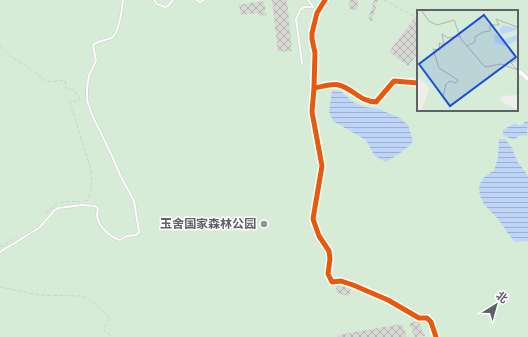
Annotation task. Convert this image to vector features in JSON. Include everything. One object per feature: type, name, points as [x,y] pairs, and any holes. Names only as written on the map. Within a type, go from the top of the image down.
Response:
[{"type":"street","points":[[325,0],[317,13],[312,33],[315,53],[312,112],[322,166],[313,219],[319,236],[329,251],[330,259],[328,274],[332,282],[341,281],[353,285],[388,300],[419,318],[427,318],[431,322],[436,337]]},
{"type":"street","points":[[518,74],[520,72],[528,79]]},
{"type":"street","points":[[314,88],[338,85],[348,89],[360,98],[370,102],[376,102],[394,81],[417,83]]},
{"type":"lane","points":[[0,252],[39,228],[55,210],[59,208],[95,206],[98,209],[97,217],[103,228],[116,239],[120,240],[139,232],[134,201],[92,115],[87,100],[89,75],[96,60],[93,44],[112,38],[115,35],[118,28],[123,0]]},
{"type":"lane","points":[[154,0],[157,4],[165,7],[168,6],[173,0]]},
{"type":"lane","points":[[196,0],[200,2],[204,0]]},
{"type":"lane","points":[[308,0],[317,13]]},
{"type":"lane","points":[[302,63],[296,19],[301,9],[313,7]]},
{"type":"path","points":[[384,0],[415,17]]},
{"type":"path","points":[[0,46],[12,58],[25,65],[47,82],[65,80],[66,88],[74,90],[79,97],[79,100],[70,102],[91,170],[91,192],[88,200],[82,202],[68,200],[57,204],[45,216]]},
{"type":"path","points":[[0,247],[18,237]]},
{"type":"path","points":[[0,287],[39,295],[83,296],[94,303],[110,318],[103,329],[112,337]]},
{"type":"green space","name":"玉舍国家森林公园","points":[[0,0],[528,0],[528,337],[0,337]]},
{"type":"water","points":[[332,90],[342,92],[353,102],[364,107],[379,109],[400,118],[408,125],[413,141],[400,153],[385,162],[374,155],[366,140],[333,121],[329,112]]},
{"type":"water","points":[[526,121],[528,122],[527,136],[523,135],[514,140],[503,135],[503,130],[509,126],[516,124],[520,126]]},
{"type":"water","points":[[499,139],[505,139],[512,148],[517,161],[528,176],[528,241],[516,242],[509,236],[499,220],[481,199],[479,189],[480,184],[485,177],[494,171],[498,157]]},
{"type":"building","points":[[272,0],[287,0],[292,51],[278,52]]},
{"type":"building","points":[[350,0],[358,0],[357,10],[349,9]]},
{"type":"building","points":[[374,0],[378,0],[372,21],[368,20]]},
{"type":"building","points":[[264,1],[266,15],[259,16],[258,13],[241,15],[239,5]]},
{"type":"building","points":[[415,17],[417,18],[417,54],[408,66],[389,52]]},
{"type":"building","points":[[338,285],[351,289],[349,297],[335,292]]},
{"type":"building","points":[[416,321],[419,322],[425,336],[415,337],[409,324]]},
{"type":"building","points":[[402,324],[407,337],[337,337],[337,335]]},
{"type":"railway","points":[[366,20],[367,29],[376,37],[379,43],[376,50],[370,54],[362,51],[359,47],[359,42],[372,0]]},
{"type":"cycle path","points":[[325,0],[317,13],[312,33],[315,53],[312,112],[322,166],[313,219],[319,236],[329,251],[330,259],[328,274],[332,282],[341,281],[353,285],[388,300],[419,318],[427,318],[431,322],[436,337]]},
{"type":"cycle path","points":[[314,88],[339,85],[349,89],[361,98],[376,102],[394,81],[417,83]]},
{"type":"place","name":"玉舍国家森林公园","points":[[264,224]]}]
